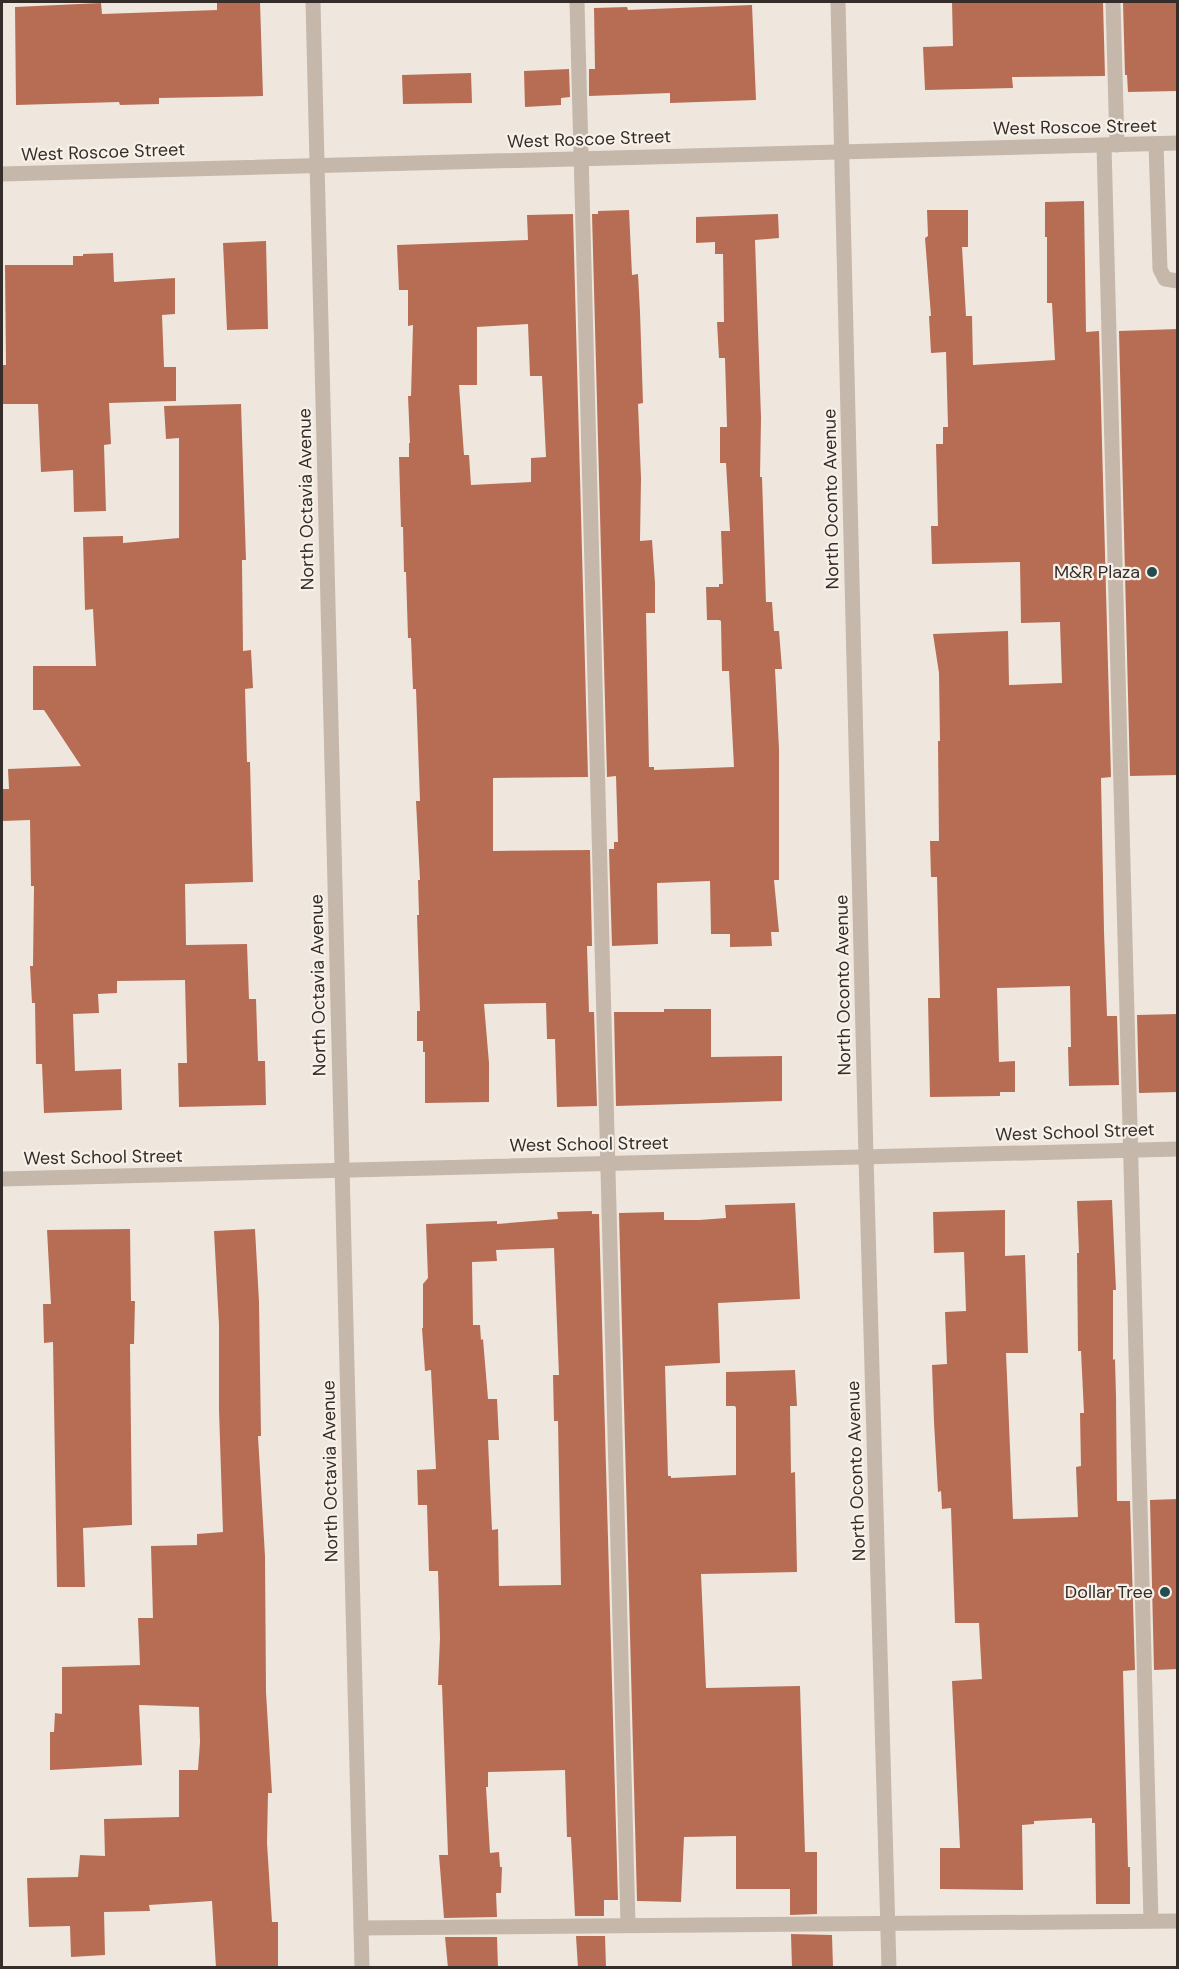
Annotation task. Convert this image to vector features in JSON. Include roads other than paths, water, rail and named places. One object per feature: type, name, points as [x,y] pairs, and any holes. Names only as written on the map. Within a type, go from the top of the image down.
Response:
[{"type":"street","name":"North Octavia Avenue","points":[[313,2],[362,1968]]},
{"type":"street","points":[[577,2],[628,1924]]},
{"type":"street","name":"North Oconto Avenue","points":[[838,2],[866,1157],[889,1968]]},
{"type":"street","points":[[1113,2],[1110,145],[1129,1150],[1150,1921]]},
{"type":"street","name":"West Roscoe Street","points":[[2,174],[1178,143]]},
{"type":"street","points":[[1156,144],[1160,268],[1165,279],[1178,281]]},
{"type":"street","name":"West School Street","points":[[2,1179],[1178,1149]]},
{"type":"street","points":[[361,1928],[1178,1921]]},
{"type":"place","name":"M&R Plaza","points":[[1152,572]]},
{"type":"place","name":"Dollar Tree","points":[[1165,1592]]}]
